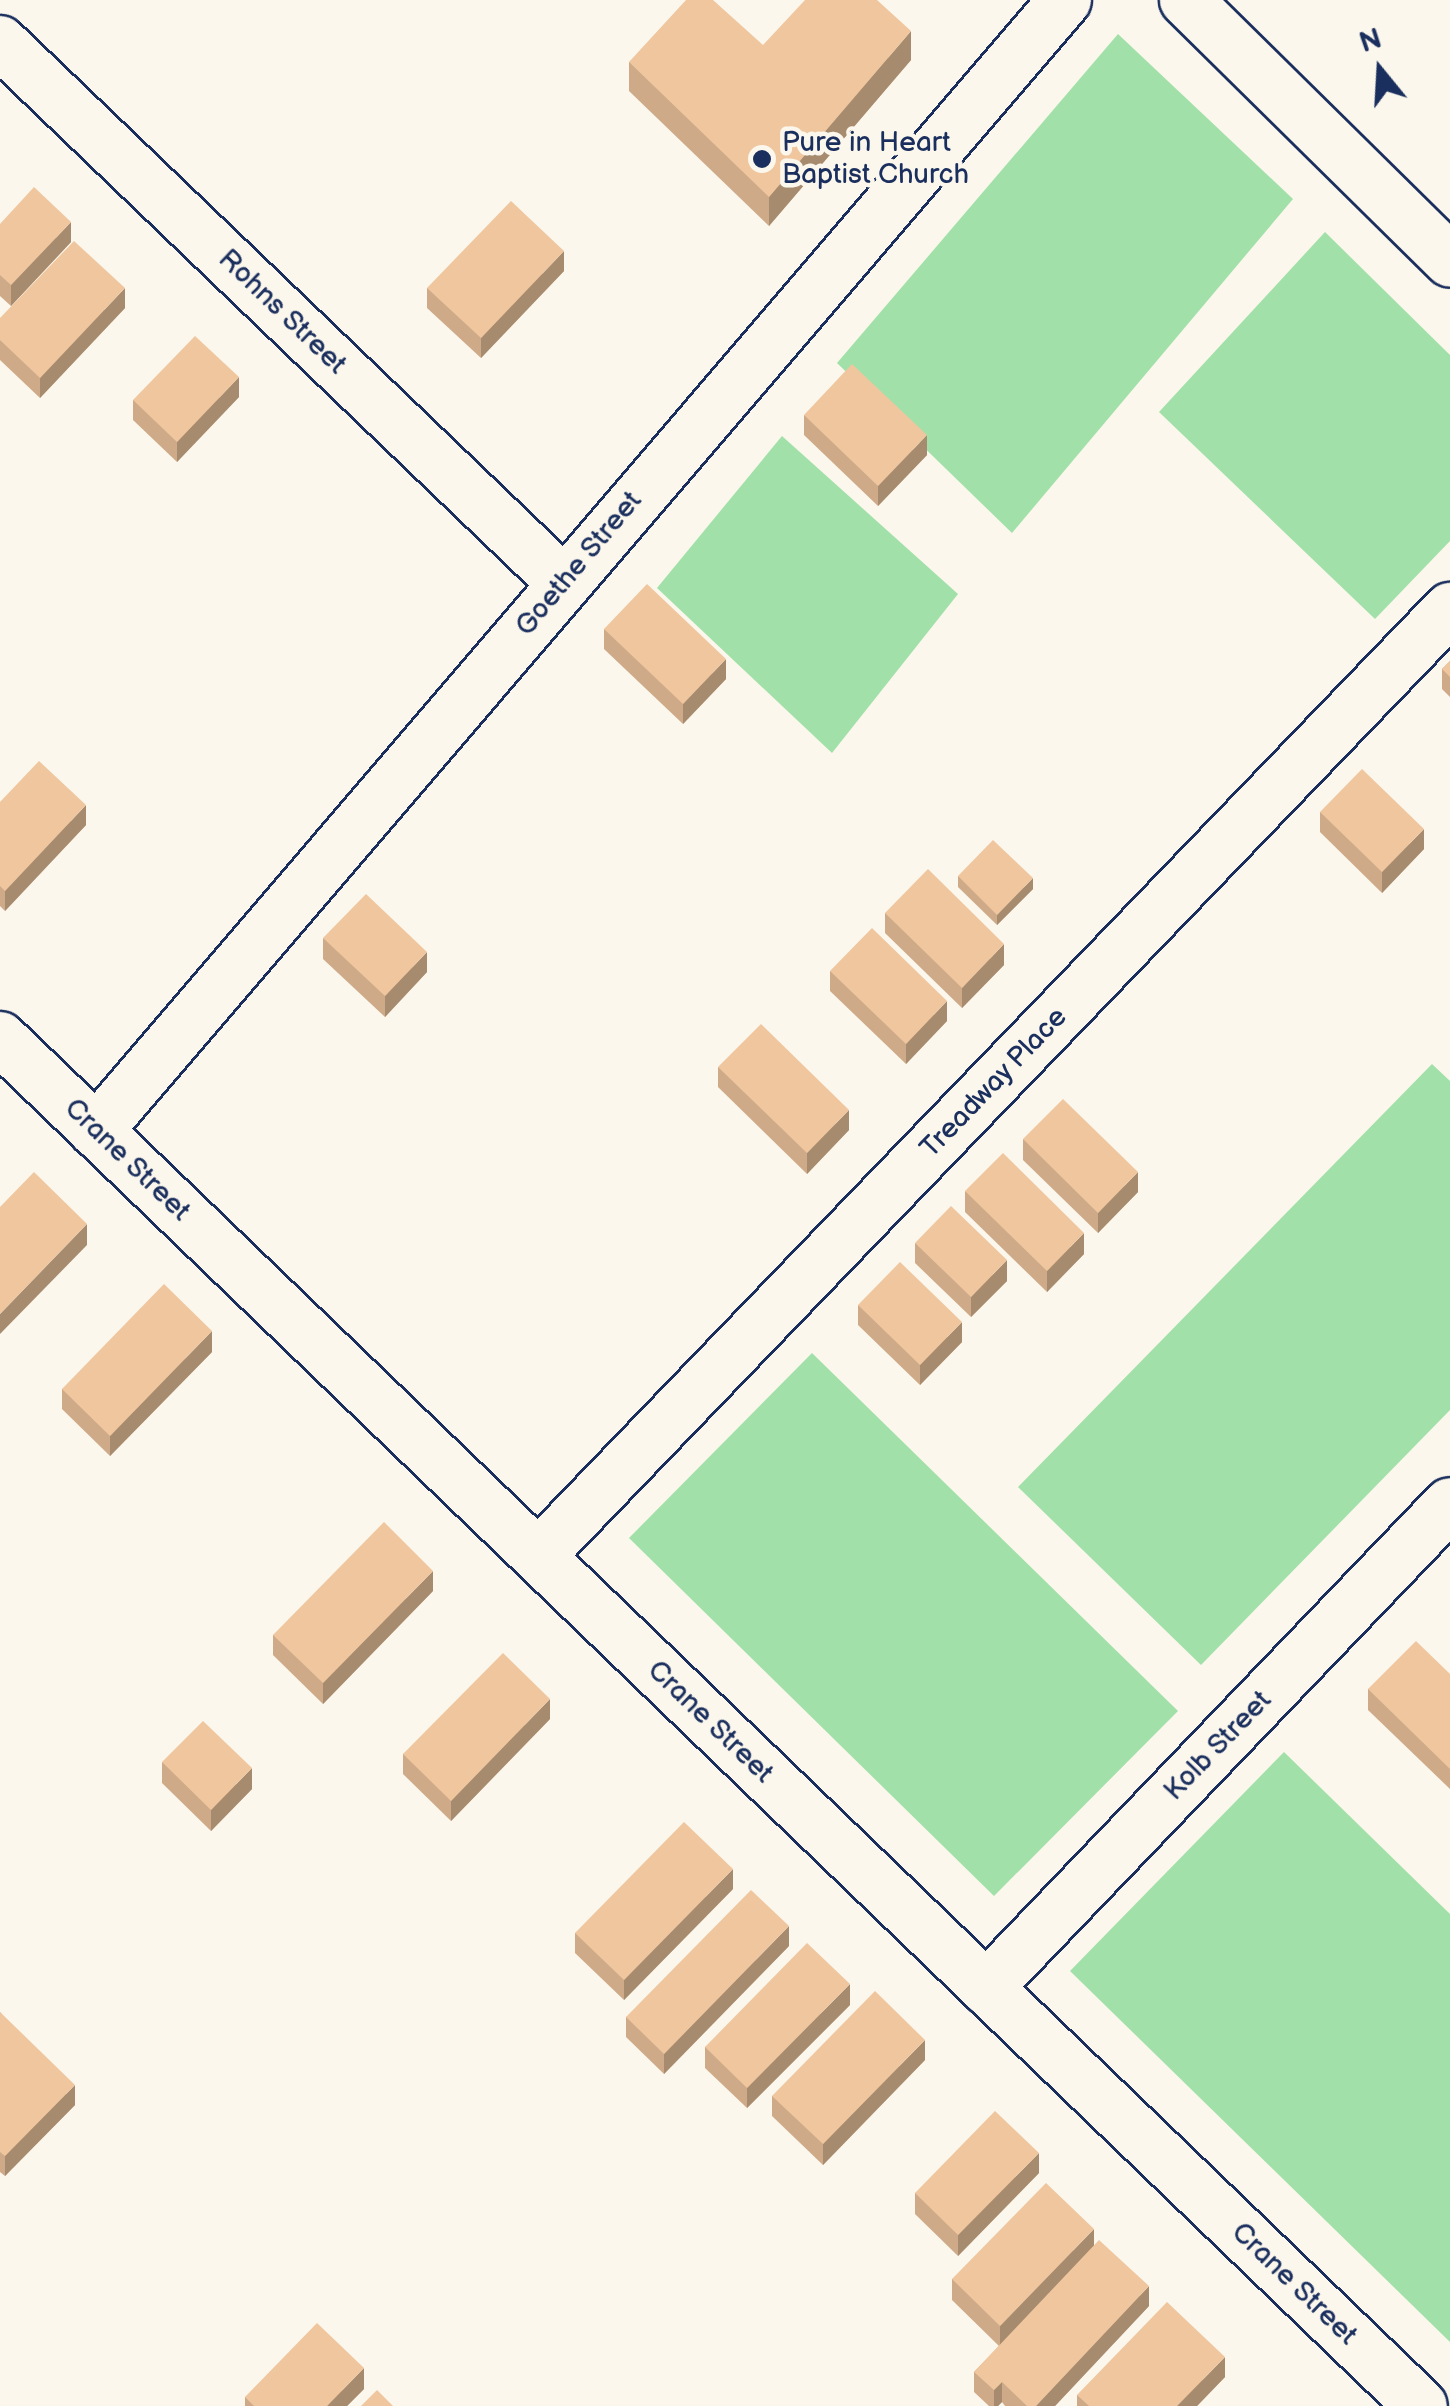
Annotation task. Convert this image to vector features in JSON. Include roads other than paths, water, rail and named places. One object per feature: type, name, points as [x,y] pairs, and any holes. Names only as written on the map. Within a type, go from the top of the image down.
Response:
[{"type":"street","points":[[1186,0],[1450,260]]},
{"type":"street","name":"Goethe Street","points":[[96,1132],[564,583],[1042,7]]},
{"type":"street","name":"Rohns Street","points":[[0,42],[564,583]]},
{"type":"street","name":"Treadway Place","points":[[538,1556],[1450,609]]},
{"type":"street","name":"Crane Street","points":[[0,1038],[1421,2406]]},
{"type":"street","name":"Kolb Street","points":[[986,1988],[1450,1504]]},
{"type":"place","name":"Pure in Heart Baptist Church","points":[[762,159]]}]
